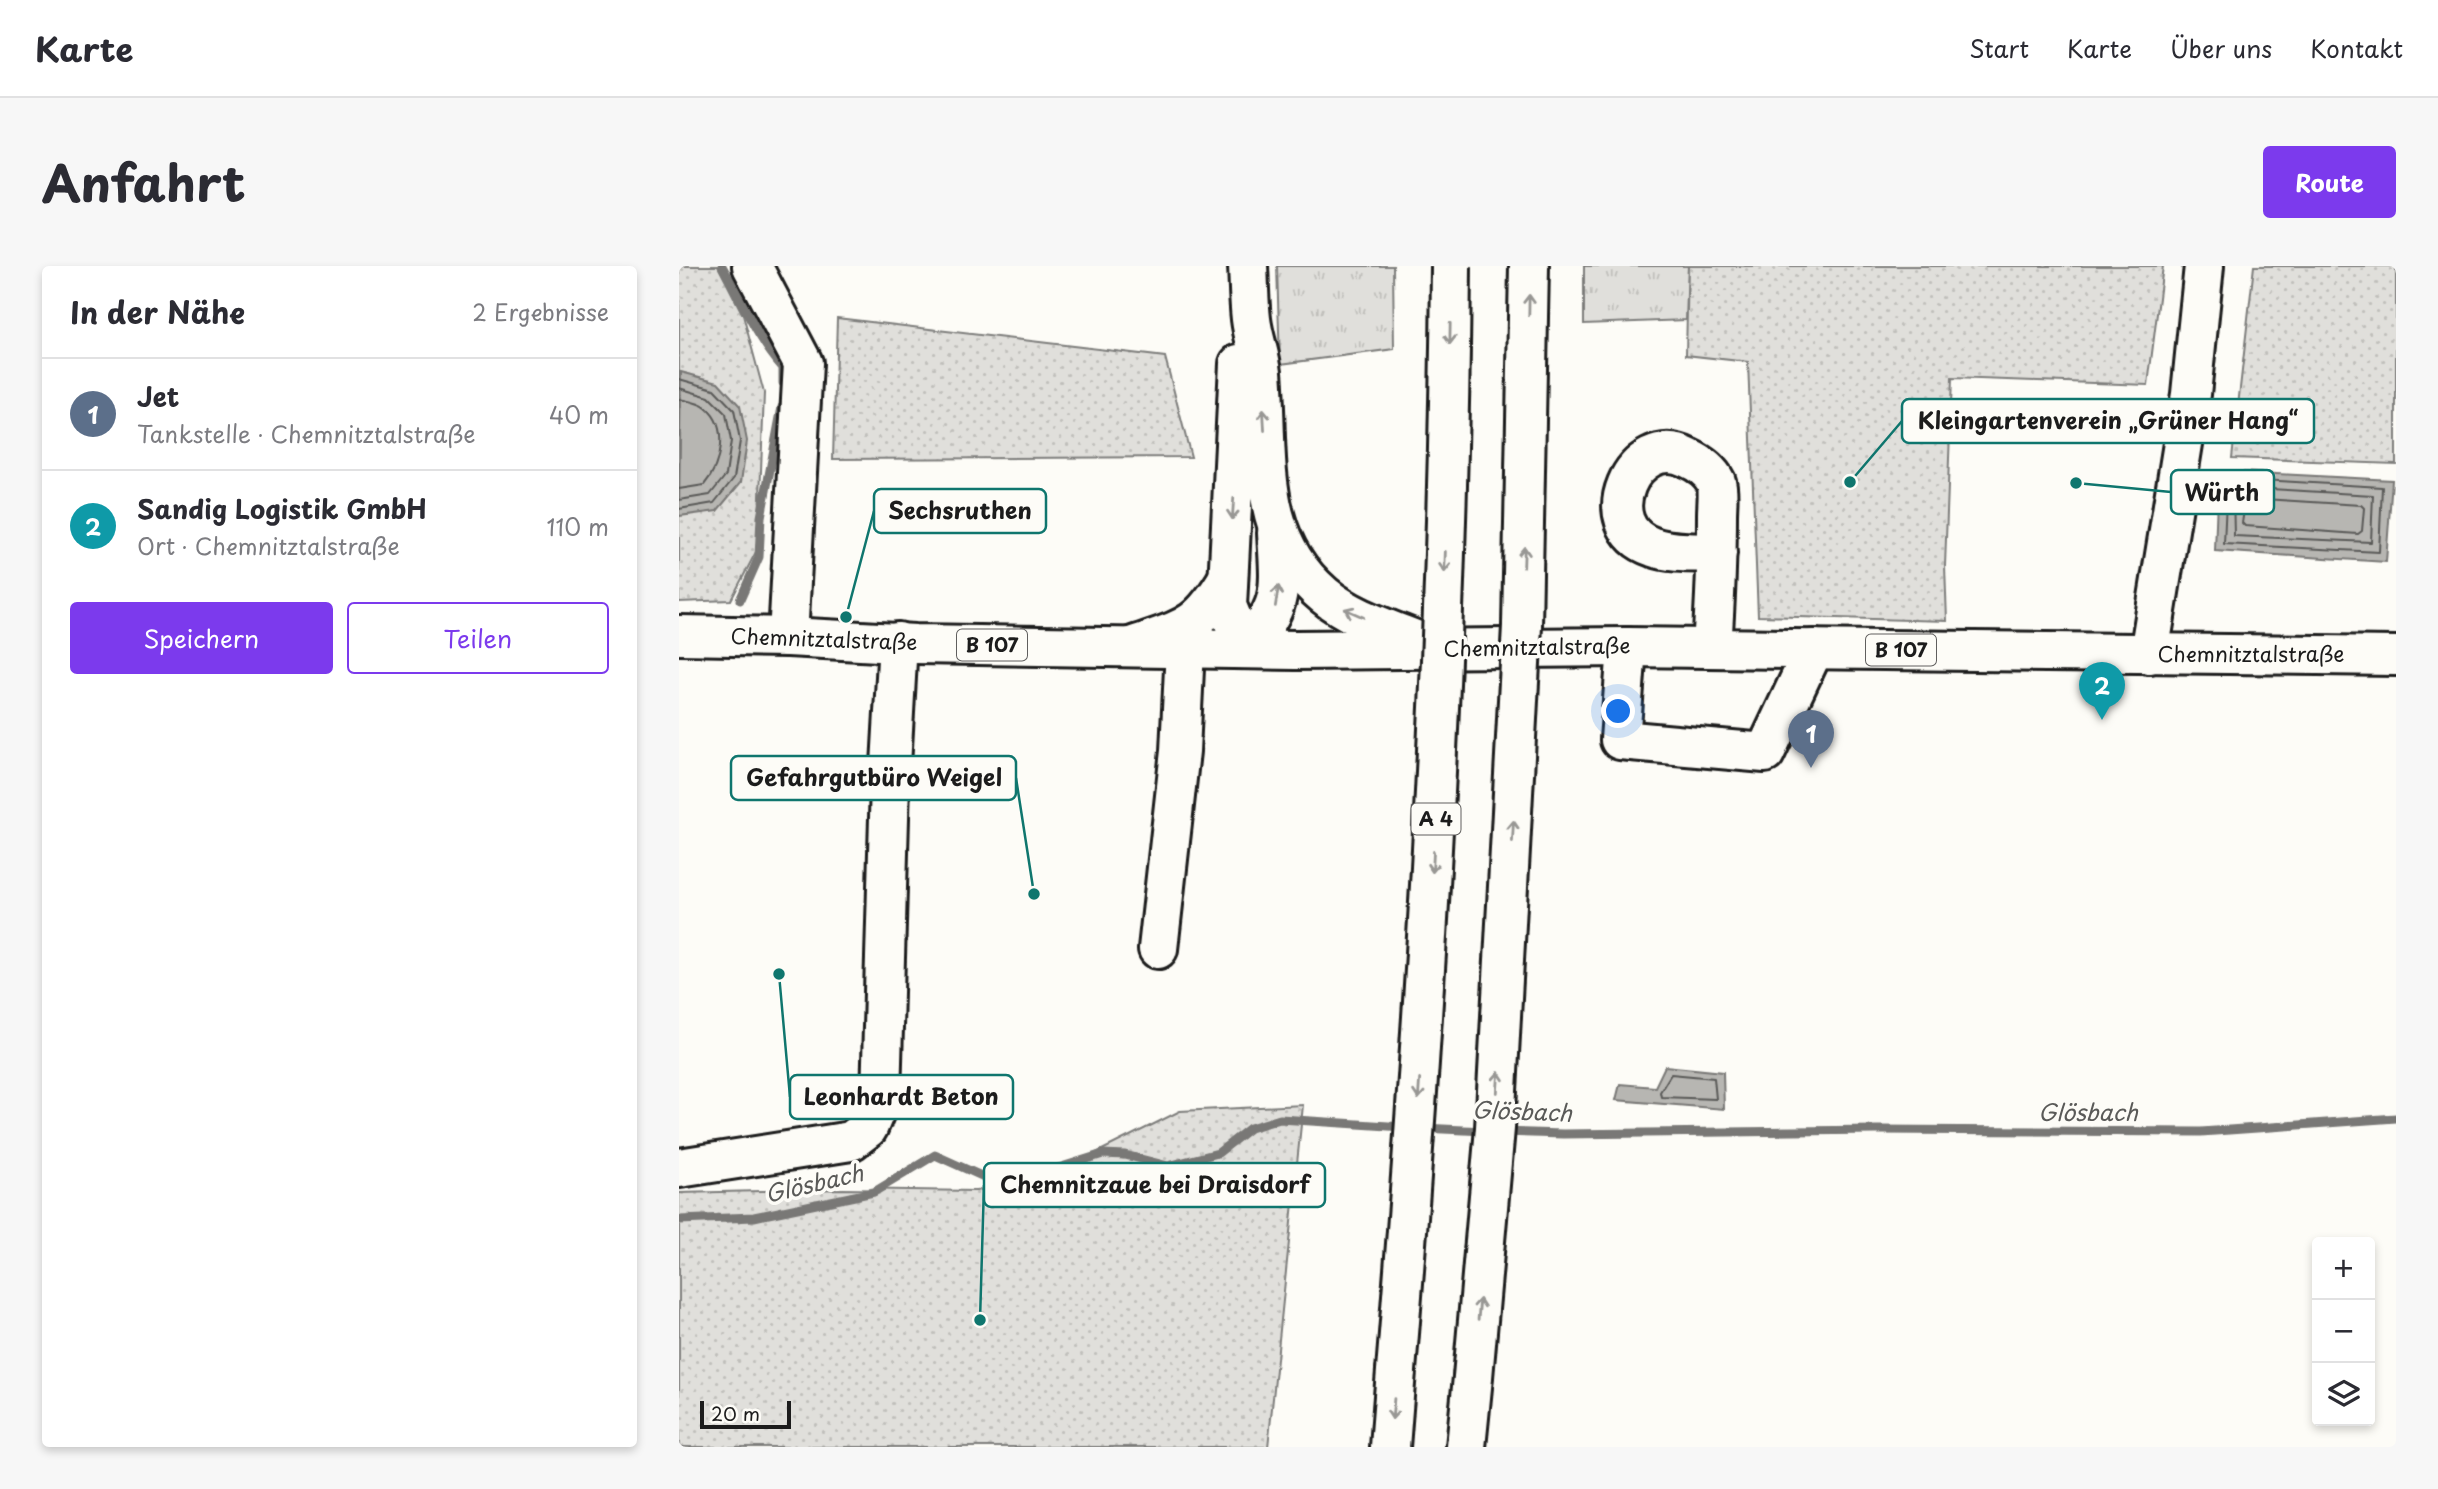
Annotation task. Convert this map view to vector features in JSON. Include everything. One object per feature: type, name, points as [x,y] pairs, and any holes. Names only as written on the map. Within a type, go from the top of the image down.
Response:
[{"type":"main road","points":[[752,266],[803,363],[788,636]]},
{"type":"main road","points":[[1248,266],[1251,320],[1262,369],[1268,485],[1277,533],[1279,580],[1275,607],[1268,624],[1245,649],[1227,606],[1238,366],[1251,320]]},
{"type":"main road","points":[[1466,1447],[1495,1128],[1515,795],[1527,457],[1529,266]]},
{"type":"main road","points":[[2149,654],[2191,394],[2204,266]]},
{"type":"main road","name":"A 4","points":[[1390,1447],[1420,1084],[1438,793],[1450,268]]},
{"type":"main road","points":[[1277,533],[1292,559],[1324,595],[1342,608],[1439,650]]},
{"type":"main road","points":[[1712,648],[1717,553]]},
{"type":"main road","points":[[1132,647],[1192,625],[1214,602],[1228,578]]},
{"type":"main road","name":"Chemnitztalstraße","points":[[679,635],[1245,649],[1627,647],[2396,656]]},
{"type":"main road","points":[[679,1168],[851,1141],[868,1128],[881,1097],[890,783],[898,642]]},
{"type":"main road","points":[[1627,647],[1619,740],[1765,753],[1814,649]]},
{"type":"main road","points":[[1158,949],[1180,751],[1185,648]]},
{"type":"green space","points":[[679,266],[718,266],[743,315],[764,393],[758,548],[731,600],[679,602]]},
{"type":"green space","points":[[1277,266],[1393,266],[1394,349],[1280,364]]},
{"type":"green space","points":[[1584,266],[1688,266],[1686,320],[1584,324]]},
{"type":"green space","points":[[1688,266],[2163,266],[2148,385],[1952,378],[1945,566],[1947,621],[1758,616],[1748,362],[1686,355]]},
{"type":"green space","points":[[2254,266],[2396,266],[2396,464],[2232,458]]},
{"type":"green space","points":[[837,318],[1165,357],[1191,457],[833,459]]},
{"type":"green space","points":[[1303,1105],[1268,1447],[679,1447],[679,1193],[843,1189],[976,1191],[1084,1159],[1180,1111]]},
{"type":"water","points":[[681,372],[718,382],[740,406],[747,441],[741,482],[717,511],[679,516]]},
{"type":"water","points":[[2218,471],[2392,480],[2386,562],[2215,551]]},
{"type":"water","points":[[1665,1066],[1723,1072],[1724,1109],[1616,1100],[1620,1084],[1655,1087]]},
{"type":"waterway","points":[[722,266],[758,332],[783,368],[783,383]]},
{"type":"waterway","points":[[740,600],[759,557],[761,517],[782,407]]},
{"type":"waterway","name":"Glösbach","points":[[1502,1132],[2201,1132],[2396,1118]]},
{"type":"waterway","name":"Glösbach","points":[[679,1220],[754,1217],[874,1192],[935,1155],[986,1178],[1033,1176],[1103,1154],[1125,1155],[1168,1166],[1218,1153],[1250,1128],[1280,1119],[1404,1127]]},
{"type":"waterway","name":"Glösbach","points":[[1422,1128],[1485,1131]]},
{"type":"place","name":"Kleingartenverein „Grüner Hang“","points":[[1850,482]]},
{"type":"place","name":"Würth","points":[[2076,483]]},
{"type":"place","name":"Sechsruthen","points":[[846,617]]},
{"type":"place","name":"Sandig Logistik GmbH","points":[[2102,720]]},
{"type":"place","name":"Jet","points":[[1811,768]]},
{"type":"place","name":"Gefahrgutbüro Weigel","points":[[1034,894]]},
{"type":"place","name":"Leonhardt Beton","points":[[779,974]]},
{"type":"place","name":"Chemnitzaue bei Draisdorf","points":[[980,1320]]}]
